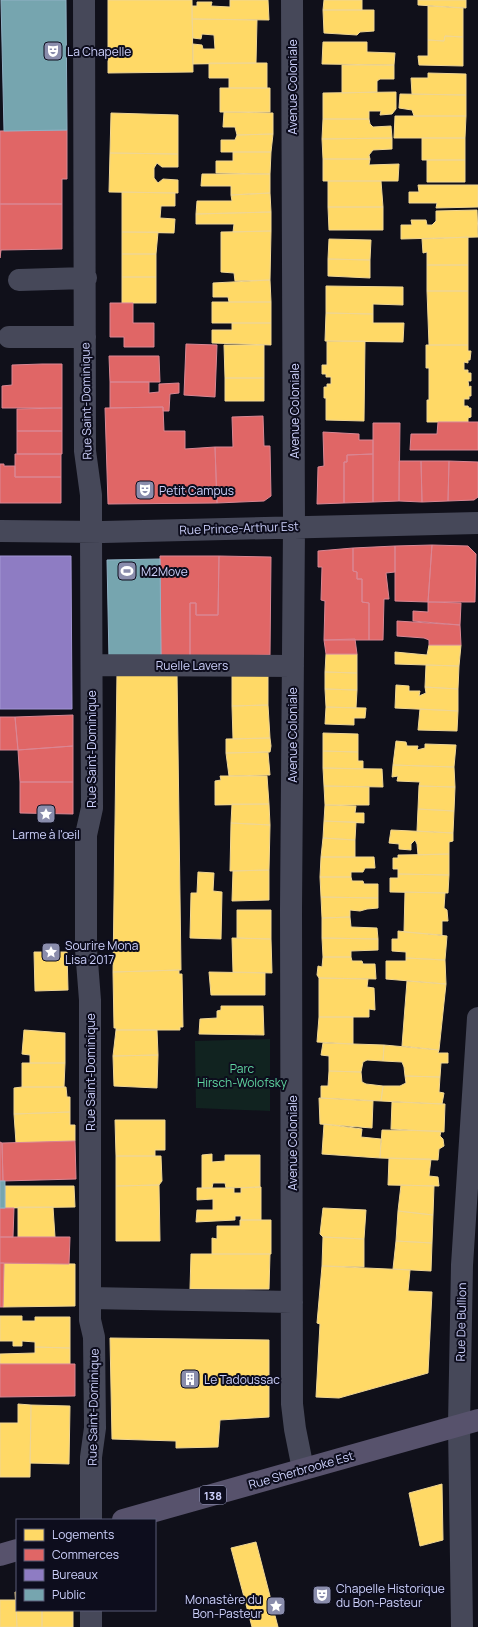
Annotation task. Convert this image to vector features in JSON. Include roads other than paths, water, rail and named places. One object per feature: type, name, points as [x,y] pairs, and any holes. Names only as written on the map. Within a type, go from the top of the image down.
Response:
[{"type":"main road","name":"Rue Sherbrooke Est","points":[[127,1519],[468,1423]]},
{"type":"main road","points":[[0,1555],[16,1550]]},
{"type":"street","name":"Rue Saint-Dominique","points":[[84,0],[86,278],[85,451],[91,495],[92,532],[92,808],[86,835],[86,949],[90,1000],[90,1320],[94,1337],[95,1428],[91,1457],[92,1519]]},
{"type":"street","name":"Avenue Coloniale","points":[[292,0],[294,527],[291,909],[292,1404],[295,1429],[303,1469]]},
{"type":"street","points":[[19,280],[86,278]]},
{"type":"street","points":[[9,337],[86,337]]},
{"type":"street","name":"Rue Prince-Arthur Est","points":[[0,531],[92,532],[478,523]]},
{"type":"street","name":"Ruelle Lavers","points":[[92,665],[292,666]]},
{"type":"street","name":"Rue De Bullion","points":[[462,1627],[468,1423],[462,1265],[478,1018]]},
{"type":"street","points":[[90,1298],[292,1302]]},
{"type":"street","points":[[91,1611],[91,1627]]},
{"type":"place","name":"La Chapelle","points":[[53,51]]},
{"type":"place","name":"Petit Campus","points":[[145,490]]},
{"type":"place","name":"M2Move","points":[[127,571]]},
{"type":"place","name":"Larme à l'œil","points":[[46,814]]},
{"type":"place","name":"Sourire Mona Lisa 2017","points":[[51,952]]},
{"type":"place","name":"Le Tadoussac","points":[[190,1379]]},
{"type":"place","name":"Chapelle Historique du Bon-Pasteur","points":[[322,1595]]},
{"type":"place","name":"Monastère du Bon-Pasteur","points":[[276,1606]]},
{"type":"park label","name":"Parc Hirsch-Wolofsky","points":[[242,1075]]}]
